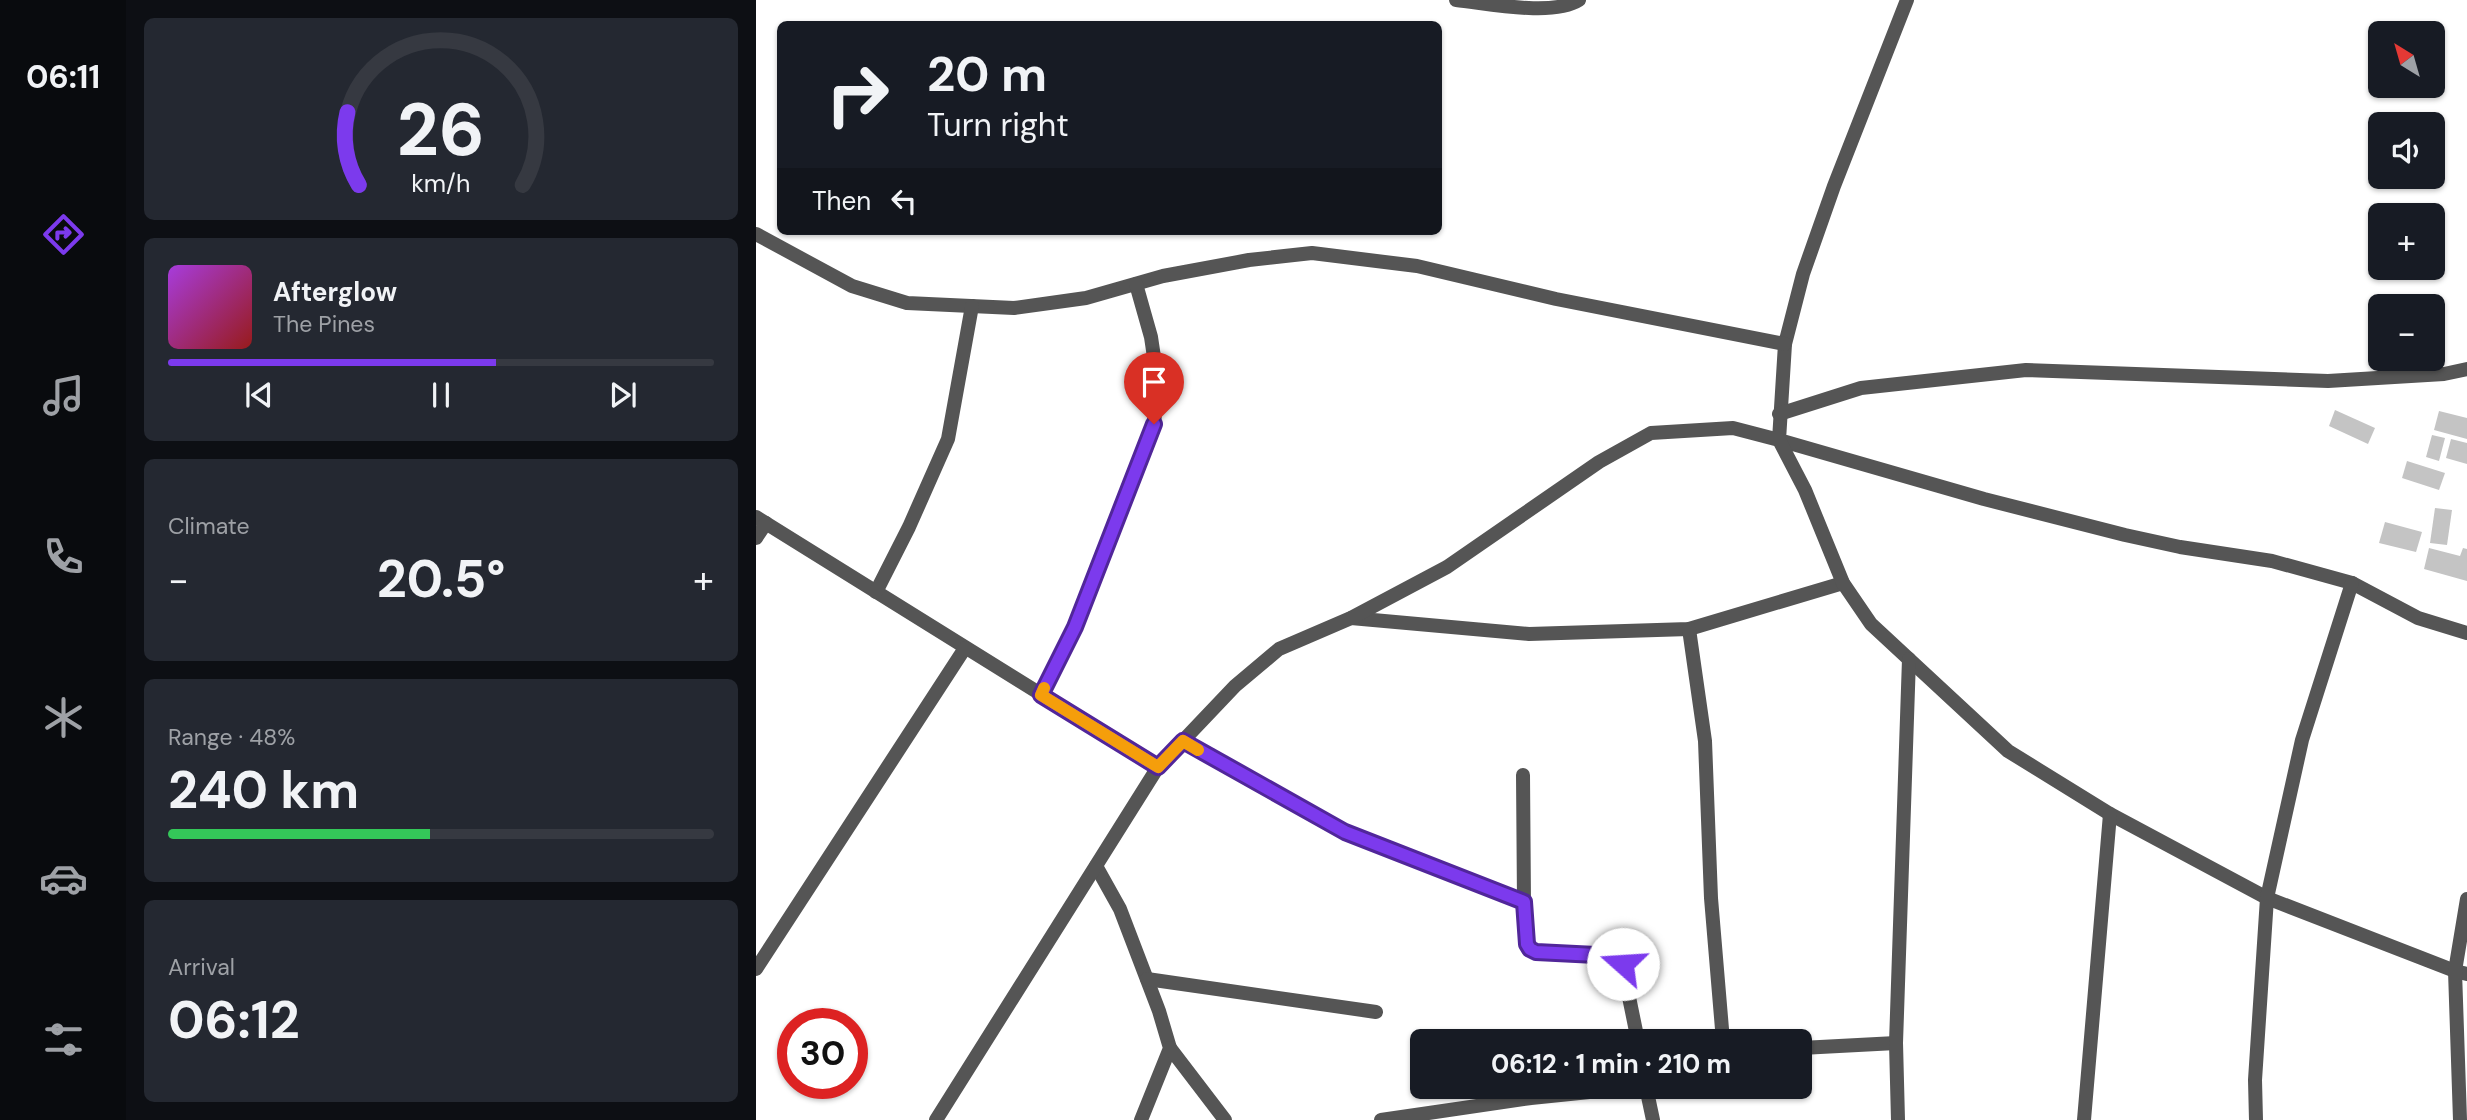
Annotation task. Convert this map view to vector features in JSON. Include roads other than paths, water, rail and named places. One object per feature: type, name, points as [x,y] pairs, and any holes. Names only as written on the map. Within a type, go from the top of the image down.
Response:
[{"type":"street","points":[[1456,0],[1530,7],[1563,7],[1578,0]]},
{"type":"street","points":[[1907,0],[1803,274],[1785,344],[1779,440],[1805,490],[1843,583],[1871,624],[2008,751],[2110,814],[2267,898],[2461,973]]},
{"type":"street","points":[[756,234],[852,286],[907,303],[1014,308],[1086,299],[1163,276],[1249,260],[1312,253],[1418,266],[1556,299],[1785,344]]},
{"type":"street","points":[[1041,695],[1075,627],[1154,424],[1158,384],[1151,337],[1136,284]]},
{"type":"street","points":[[876,592],[909,527],[948,439],[972,306]]},
{"type":"street","points":[[1779,414],[1861,388],[2026,370],[2328,381],[2444,374],[2467,369]]},
{"type":"street","points":[[936,1120],[1158,767],[1235,686],[1279,649],[1352,618],[1447,567],[1599,462],[1651,433],[1733,428],[1984,499],[2125,535],[2180,547],[2272,561],[2352,583],[2418,618],[2467,633]]},
{"type":"street","points":[[756,538],[761,520],[1158,767]]},
{"type":"street","points":[[1352,618],[1529,634],[1689,629],[1843,583]]},
{"type":"street","points":[[2256,1120],[2255,1080],[2267,898],[2302,740],[2352,583]]},
{"type":"street","points":[[1689,629],[1705,741],[1712,898],[1722,1029]]},
{"type":"street","points":[[756,969],[965,648]]},
{"type":"street","points":[[1898,1120],[1896,1043],[1909,659]]},
{"type":"street","points":[[1183,741],[1345,832],[1524,902]]},
{"type":"street","points":[[1523,775],[1527,944],[1536,952],[1621,958],[1636,1029]]},
{"type":"street","points":[[2084,1120],[2110,814]]},
{"type":"street","points":[[1096,866],[1120,909],[1170,1048],[1226,1120]]},
{"type":"street","points":[[2460,1120],[2461,973],[2467,899]]},
{"type":"street","points":[[1147,979],[1376,1012]]},
{"type":"street","points":[[1812,1047],[1896,1043]]},
{"type":"street","points":[[1141,1120],[1170,1048]]},
{"type":"street","points":[[1381,1120],[1524,1099]]},
{"type":"street","points":[[1649,1099],[1653,1120]]}]
